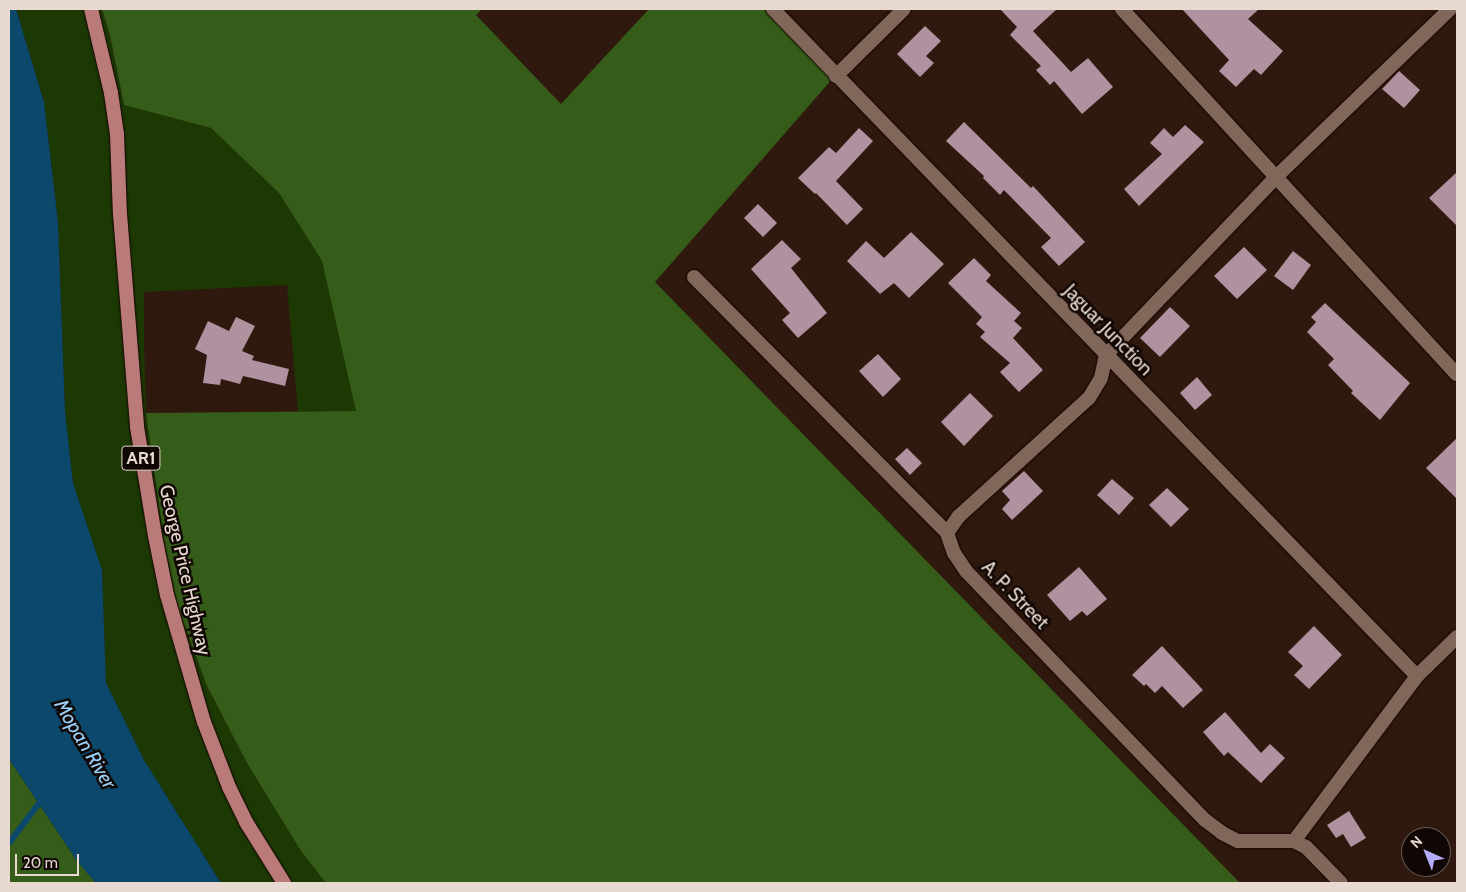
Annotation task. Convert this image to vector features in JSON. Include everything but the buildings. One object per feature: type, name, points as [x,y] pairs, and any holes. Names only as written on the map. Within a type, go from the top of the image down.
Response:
[{"type":"highway","name":"George Price Highway","points":[[91,9],[111,93],[117,134],[120,214],[137,427],[168,594],[204,722],[229,787],[246,822],[284,883]]},
{"type":"street","name":"Jaguar Junction","points":[[773,9],[1417,676]]},
{"type":"street","points":[[836,76],[904,9]]},
{"type":"street","points":[[1122,9],[1457,374]]},
{"type":"street","points":[[947,533],[958,517],[1089,398],[1102,378],[1106,355],[1276,177],[1450,9]]},
{"type":"street","name":"A. P. Street","points":[[694,278],[947,533],[954,553],[966,571],[1205,820],[1222,833],[1238,841],[1294,841]]},
{"type":"street","points":[[1341,883],[1306,847],[1294,841],[1417,676],[1457,637]]},
{"type":"green space","points":[[16,9],[102,9],[110,35],[124,105],[211,128],[279,193],[322,261],[357,411],[298,411],[287,285],[144,292],[144,340],[146,413],[178,607],[207,686],[247,763],[301,851],[326,883],[221,883],[144,760],[106,683],[102,570],[73,483],[65,411],[58,222],[44,102]]},
{"type":"green space","points":[[102,9],[482,9],[476,15],[561,104],[649,9],[765,9],[834,77],[655,282],[1240,883],[326,883],[301,851],[247,763],[207,686],[178,607],[164,539],[146,413],[356,411],[322,261],[279,193],[211,128],[124,105],[110,35]]},
{"type":"green space","points":[[9,759],[77,861],[96,883],[9,883]]},
{"type":"water","name":"Mopan River","points":[[9,9],[16,9],[44,102],[58,222],[65,411],[73,483],[102,570],[106,683],[144,760],[221,883],[96,883],[77,861],[9,759]]},
{"type":"waterway","points":[[9,843],[43,798]]}]
